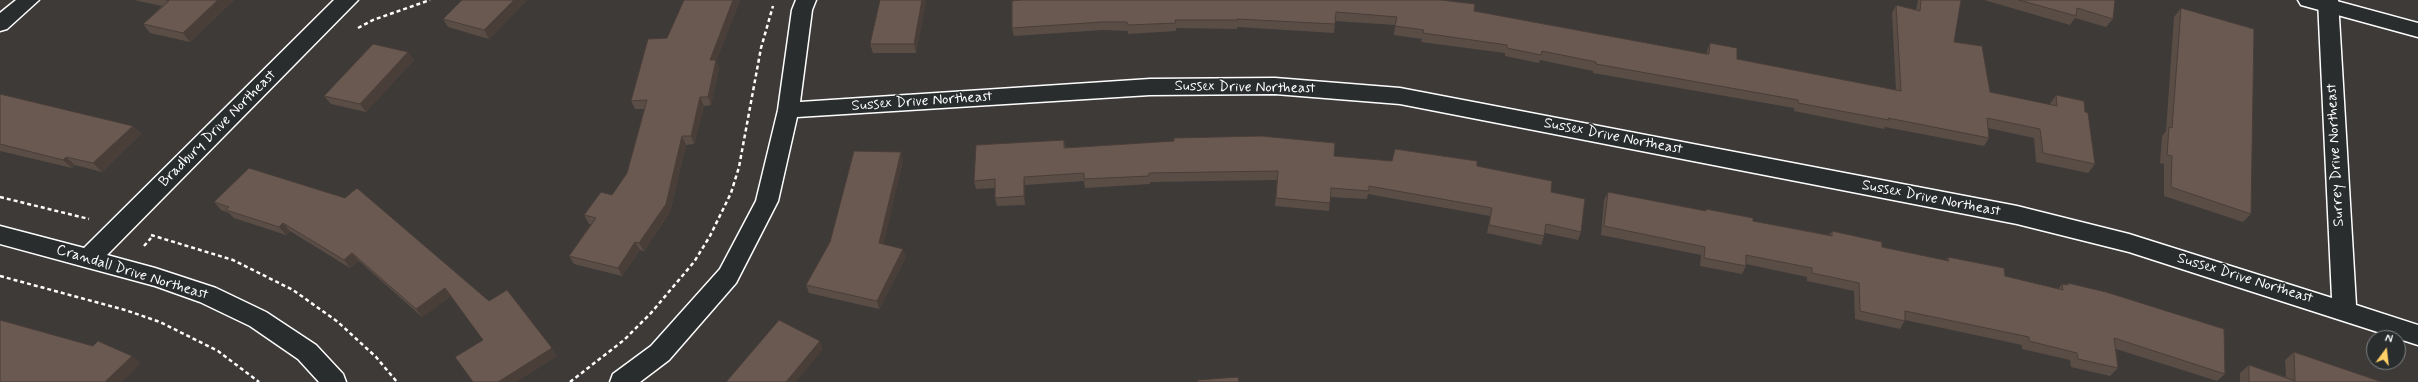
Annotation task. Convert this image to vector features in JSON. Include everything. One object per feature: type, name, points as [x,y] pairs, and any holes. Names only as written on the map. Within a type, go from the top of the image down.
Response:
[{"type":"street","points":[[0,24],[29,0]]},
{"type":"street","name":"Bradbury Drive Northeast","points":[[89,258],[339,6],[348,0]]},
{"type":"street","points":[[622,382],[660,353],[728,276],[767,201],[788,110],[802,10],[806,0]]},
{"type":"street","points":[[2308,0],[2328,3],[2418,30]]},
{"type":"street","name":"Surrey Drive Northeast","points":[[2328,3],[2344,310]]},
{"type":"street","name":"Sussex Drive Northeast","points":[[788,110],[1158,87],[1275,86],[1400,96],[2017,215],[2129,243],[2344,310],[2418,335]]},
{"type":"street","name":"Crandall Drive Northeast","points":[[0,235],[89,258],[208,295],[258,319],[307,352],[334,382]]},
{"type":"path","points":[[356,29],[373,20],[412,8],[430,0]]},
{"type":"path","points":[[570,382],[624,340],[651,313],[694,262],[710,236],[731,193],[739,168],[761,48],[774,1]]},
{"type":"path","points":[[0,196],[94,221]]},
{"type":"path","points":[[141,249],[159,230]]},
{"type":"path","points":[[146,234],[233,260],[293,290],[338,322],[376,357],[397,382]]},
{"type":"path","points":[[0,276],[125,310],[160,322],[218,351],[259,382]]},
{"type":"building","points":[[166,0],[218,0],[183,33],[143,24],[169,1]]},
{"type":"building","points":[[462,0],[514,0],[484,30],[443,19]]},
{"type":"building","points":[[684,0],[733,0],[710,60],[716,60],[708,97],[700,97],[691,136],[682,136],[666,204],[639,243],[635,242],[618,268],[569,256],[596,218],[584,215],[601,192],[612,195],[627,173],[647,100],[631,101],[648,39],[667,38]]},
{"type":"building","points":[[880,0],[922,0],[914,44],[870,44]]},
{"type":"building","points":[[1441,0],[1475,4],[1474,11],[1706,54],[1709,54],[1710,43],[1737,48],[1737,59],[1901,91],[1896,5],[1920,11],[1921,0],[1961,0],[1954,42],[1982,46],[1990,92],[2057,106],[2056,95],[2084,101],[2085,112],[2088,113],[2095,164],[2043,153],[2040,129],[1987,118],[1989,138],[1888,118],[1889,120],[1798,103],[1798,100],[1596,64],[1596,62],[1542,51],[1541,55],[1507,48],[1507,45],[1423,33],[1424,30],[1395,26],[1397,17],[1336,12],[1335,24],[1237,19],[1238,20],[1175,20],[1176,23],[1128,25],[1127,22],[1102,22],[1012,28],[1012,1]]},
{"type":"building","points":[[2019,0],[2115,0],[2113,19],[2077,8],[2076,16]]},
{"type":"building","points":[[2181,8],[2254,29],[2251,214],[2171,187],[2172,156],[2167,155],[2169,127],[2172,128]]},
{"type":"building","points":[[373,44],[408,52],[360,104],[324,96]]},
{"type":"building","points":[[0,94],[133,126],[93,163],[66,157],[63,160],[0,144]]},
{"type":"building","points":[[1261,136],[1335,143],[1334,156],[1392,161],[1395,149],[1477,161],[1477,166],[1552,181],[1551,192],[1585,199],[1581,232],[1546,224],[1544,236],[1489,225],[1492,208],[1369,186],[1369,191],[1331,188],[1330,203],[1276,198],[1278,171],[1149,173],[1149,176],[1084,179],[1084,173],[1024,177],[1024,196],[995,198],[995,179],[974,181],[976,145],[1064,140],[1064,148],[1174,141],[1174,138]]},
{"type":"building","points":[[854,151],[901,152],[879,243],[903,249],[877,301],[806,285],[830,242]]},
{"type":"building","points":[[249,168],[345,198],[357,188],[489,301],[507,290],[552,348],[498,382],[473,382],[455,357],[483,340],[445,288],[416,309],[352,253],[344,260],[283,223],[279,227],[226,210],[229,207],[214,202]]},
{"type":"building","points":[[1608,192],[1706,211],[1706,209],[1753,218],[1753,221],[1832,236],[1832,231],[1882,242],[1882,247],[1949,261],[1948,257],[2004,268],[2005,276],[2063,290],[2062,284],[2068,285],[2068,283],[2106,292],[2224,329],[2225,374],[2114,338],[2118,368],[2078,359],[2077,353],[2029,341],[2029,337],[1905,311],[1905,321],[1860,311],[1859,283],[1812,273],[1812,268],[1746,255],[1746,266],[1704,258],[1705,247],[1604,226]]},
{"type":"building","points":[[0,320],[93,346],[98,341],[132,356],[105,382],[0,382]]},
{"type":"building","points":[[779,320],[820,341],[786,382],[726,382]]},
{"type":"building","points":[[2294,352],[2382,382],[2249,382],[2249,365],[2295,381]]},
{"type":"building","points":[[1238,377],[1239,382],[1198,382],[1198,380]]}]
